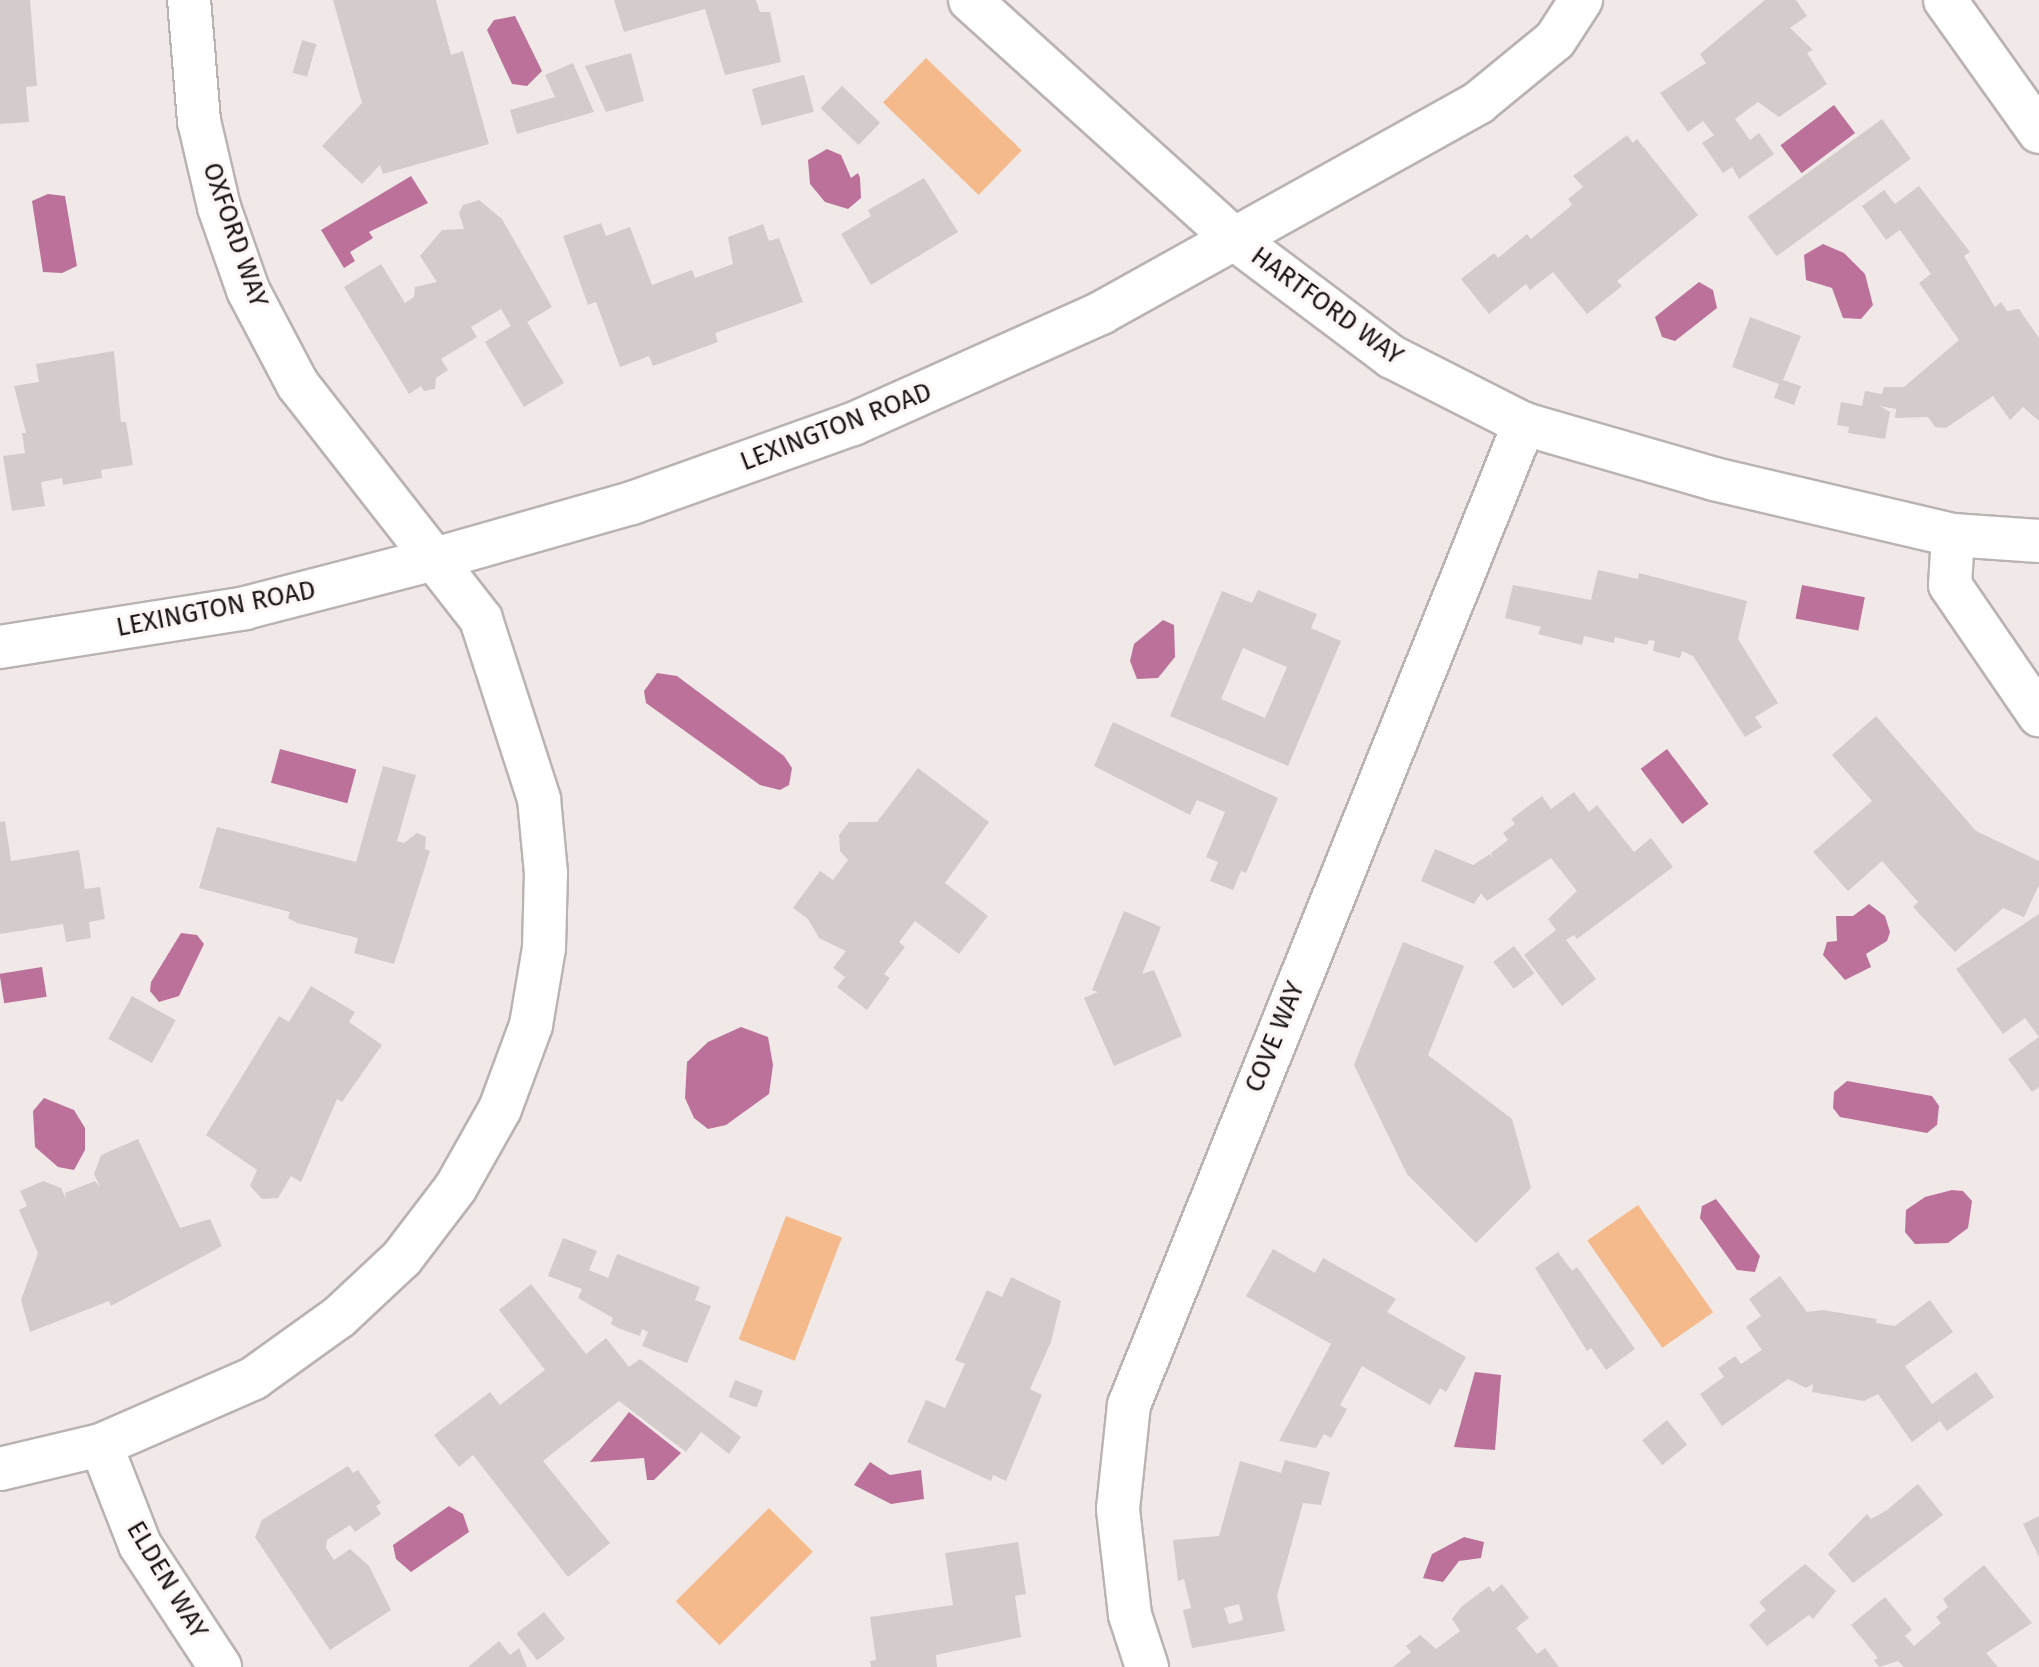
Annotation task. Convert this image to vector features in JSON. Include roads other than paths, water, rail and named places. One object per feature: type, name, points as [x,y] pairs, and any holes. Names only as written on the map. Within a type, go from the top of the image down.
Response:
[{"type":"street","name":"OXFORD WAY","points":[[0,1469],[101,1445],[254,1378],[339,1317],[402,1258],[456,1187],[500,1109],[531,1025],[544,948],[546,873],[539,799],[481,619],[298,385],[248,290],[219,207],[199,121],[189,0]]},
{"type":"street","name":"HARTFORD WAY","points":[[970,0],[1236,240],[1392,357],[1524,424],[1714,479],[1953,535],[2039,541]]},
{"type":"street","name":"LEXINGTON ROAD","points":[[0,647],[245,608],[435,559],[632,503],[853,424],[1101,313],[1478,103],[1555,40],[1581,0]]},
{"type":"street","points":[[1945,0],[2039,132]]},
{"type":"street","name":"COVE WAY","points":[[1147,1667],[1130,1615],[1118,1509],[1129,1405],[1524,424]]},
{"type":"street","points":[[1953,535],[1950,585],[2039,715]]},
{"type":"street","name":"ELDEN WAY","points":[[101,1445],[140,1545],[220,1667]]}]
